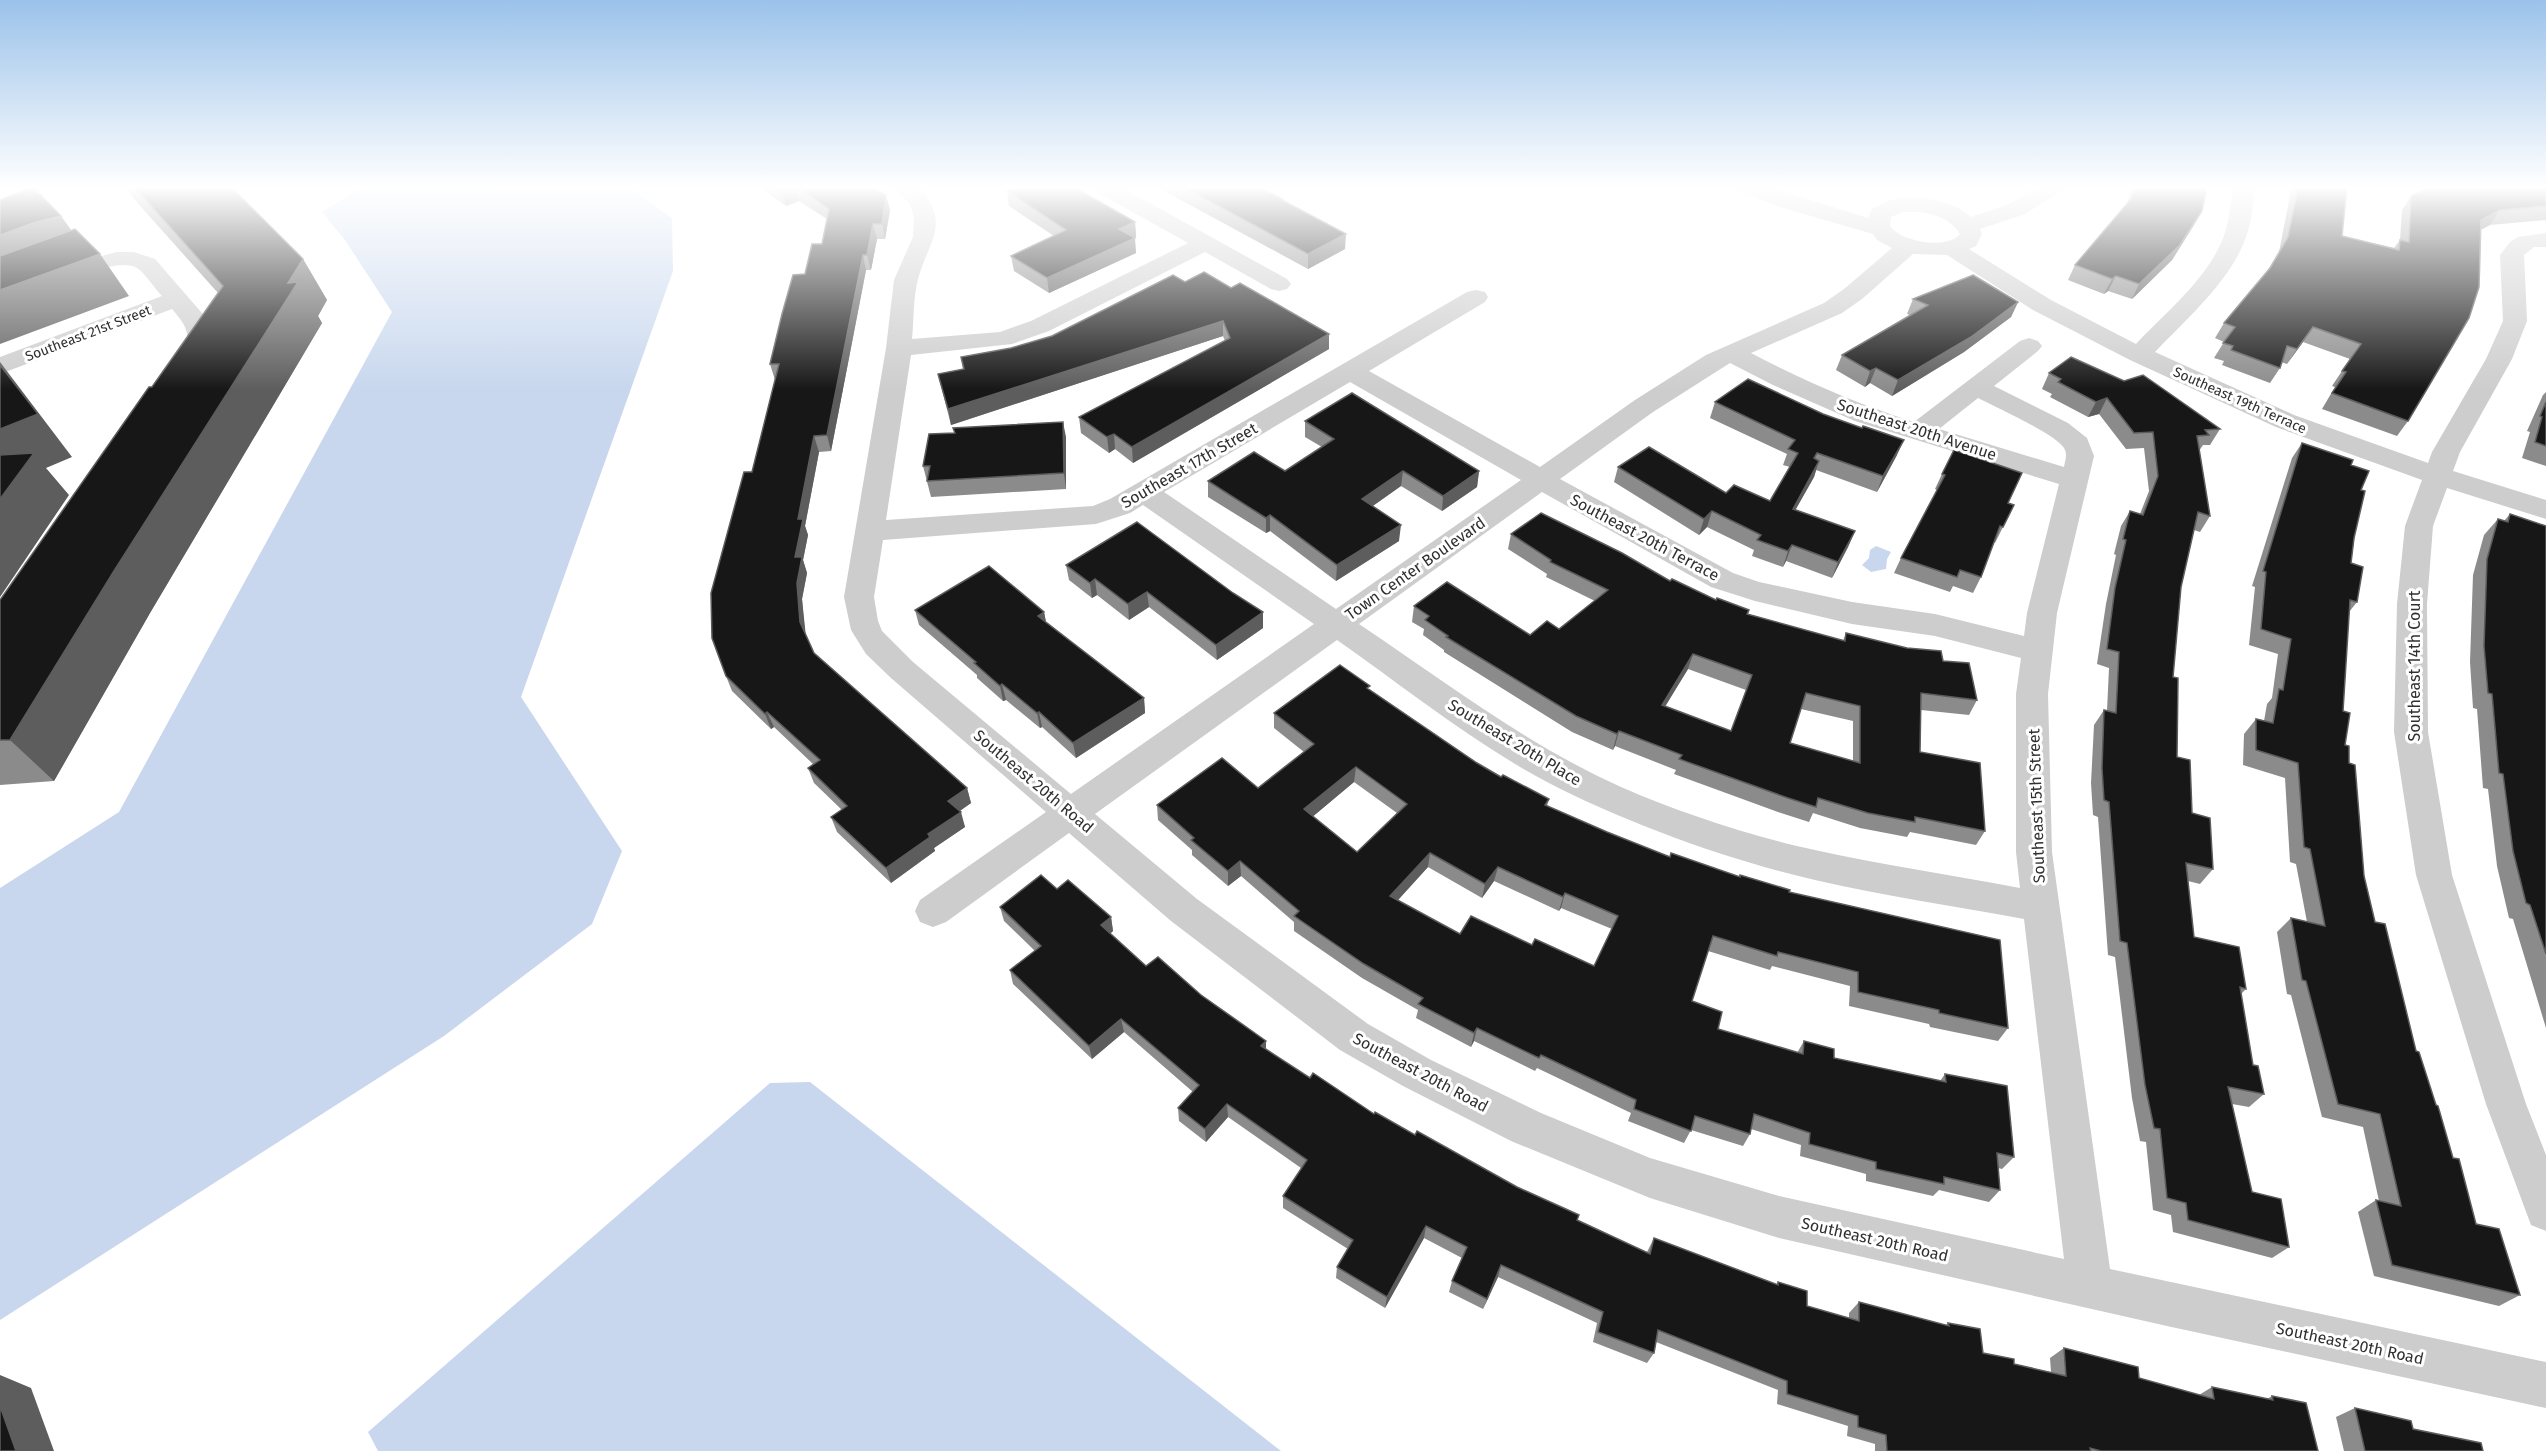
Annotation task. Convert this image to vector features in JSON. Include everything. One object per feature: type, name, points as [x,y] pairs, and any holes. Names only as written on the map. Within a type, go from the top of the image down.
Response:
[{"type":"street","name":"Southeast 20th Road","points":[[917,255],[906,280],[899,348],[859,597],[859,619],[871,639],[902,670],[1185,910],[1353,1037],[1417,1073],[1526,1127],[1650,1178],[1779,1217],[2090,1287],[2546,1385]]},
{"type":"street","points":[[899,348],[1003,339],[1040,326],[1182,255]]},
{"type":"street","points":[[1226,255],[1279,284]]},
{"type":"street","name":"Town Center Boulevard","points":[[933,910],[1644,406],[1715,360],[1833,308],[1853,294],[1898,255]]},
{"type":"street","name":"Southeast 19th Terrace","points":[[1962,255],[2042,305],[2139,355],[2285,421],[2436,476],[2546,510]]},
{"type":"street","points":[[2139,355],[2207,279],[2225,255]]},
{"type":"street","name":"Southeast 14th Court","points":[[2511,255],[2515,321],[2499,359],[2446,452],[2419,526],[2412,604],[2411,732],[2433,875],[2506,1104],[2546,1210]]},
{"type":"street","points":[[0,300],[86,266],[112,259],[137,258],[147,264],[195,320],[202,335],[196,355],[178,381]]},
{"type":"street","name":"Southeast 17th Street","points":[[869,531],[1096,515],[1120,506],[1476,297]]},
{"type":"street","name":"Southeast 21st Street","points":[[0,366],[176,299]]},
{"type":"street","points":[[1918,432],[2029,346]]},
{"type":"street","name":"Southeast 20th Avenue","points":[[1731,353],[1782,380],[1845,408],[2074,479]]},
{"type":"street","name":"Southeast 20th Terrace","points":[[1350,371],[1684,561],[1722,579],[1755,591],[1852,613],[1935,625],[2037,651]]},
{"type":"street","name":"Southeast 15th Street","points":[[1976,387],[2058,429],[2077,444],[2080,456],[2042,613],[2032,694],[2034,852],[2090,1287]]},
{"type":"street","name":"Southeast 20th Place","points":[[1144,492],[1488,729],[1557,771],[1620,801],[1723,839],[1814,865],[2042,907]]},
{"type":"water","points":[[355,255],[673,255],[673,271],[521,697],[622,851],[592,924],[444,1036],[0,1320],[0,888],[119,812],[392,312]]},
{"type":"water","points":[[1876,546],[1891,552],[1887,559],[1886,569],[1871,572],[1862,565],[1869,558],[1870,550]]},
{"type":"water","points":[[810,1082],[1281,1451],[378,1451],[368,1432],[770,1083]]},
{"type":"building","points":[[4,255],[98,255],[0,290],[0,256]]},
{"type":"building","points":[[195,255],[299,255],[303,259],[288,283],[298,282],[114,571],[10,740],[0,740],[0,600],[149,387],[152,387],[223,286]]},
{"type":"building","points":[[810,255],[867,255],[863,255],[827,435],[814,436],[798,519],[803,519],[795,557],[802,557],[797,583],[800,622],[814,653],[967,788],[948,801],[961,812],[928,834],[930,837],[886,868],[831,817],[847,806],[808,768],[820,760],[767,712],[765,714],[726,676],[712,638],[711,593],[744,472],[752,472],[779,364],[770,364],[782,314],[793,275],[805,274]]},
{"type":"building","points":[[1014,255],[1098,255],[1047,278],[1011,256]]},
{"type":"building","points":[[2084,255],[2170,255],[2139,284],[2116,276],[2112,279],[2075,265]]},
{"type":"building","points":[[2278,255],[2480,255],[2479,287],[2469,318],[2408,421],[2332,393],[2346,372],[2342,371],[2361,344],[2313,327],[2297,349],[2287,346],[2280,368],[2231,350],[2233,346],[2223,343],[2235,327],[2224,323],[2270,268]]},
{"type":"building","points":[[1204,272],[1231,288],[1240,283],[1329,334],[1132,447],[1114,434],[1107,437],[1079,417],[1230,338],[1223,321],[948,409],[938,374],[964,369],[961,357],[1011,348],[1052,336],[1173,275],[1185,282]]},
{"type":"building","points":[[1973,275],[2018,302],[1971,337],[1898,380],[1876,368],[1870,371],[1842,355],[1928,305],[1913,299]]},
{"type":"building","points":[[2071,357],[2124,381],[2143,375],[2220,429],[2205,430],[2209,435],[2197,436],[2210,516],[2198,512],[2181,587],[2173,677],[2178,678],[2177,757],[2190,760],[2192,813],[2210,818],[2213,869],[2186,863],[2194,937],[2239,947],[2246,989],[2240,987],[2253,1065],[2258,1066],[2264,1094],[2228,1087],[2252,1192],[2281,1199],[2289,1247],[2188,1220],[2186,1203],[2167,1198],[2160,1129],[2154,1128],[2145,1085],[2127,943],[2120,941],[2109,802],[2104,800],[2102,768],[2104,710],[2116,713],[2119,652],[2107,649],[2115,588],[2130,511],[2143,515],[2158,476],[2153,432],[2134,433],[2107,398],[2096,402],[2058,382],[2061,379],[2049,373]]},
{"type":"building","points":[[0,365],[38,414],[0,429]]},
{"type":"building","points":[[1748,379],[1823,414],[1904,440],[1883,476],[1817,453],[1814,458],[1819,461],[1793,509],[1855,531],[1838,562],[1792,545],[1788,551],[1757,540],[1761,535],[1712,511],[1704,519],[1618,467],[1649,447],[1726,493],[1734,485],[1770,501],[1798,453],[1788,449],[1795,440],[1715,402]]},
{"type":"building","points":[[1352,393],[1479,471],[1443,496],[1403,471],[1362,499],[1401,525],[1337,565],[1270,515],[1266,518],[1208,481],[1254,452],[1285,471],[1334,439],[1305,421]]},
{"type":"building","points":[[2546,402],[2546,446],[2535,442],[2542,417],[2540,416]]},
{"type":"building","points":[[1063,422],[1064,473],[927,481],[930,466],[923,466],[929,434],[955,433],[953,428]]},
{"type":"building","points":[[2302,443],[2353,460],[2351,465],[2369,471],[2361,490],[2365,491],[2354,538],[2351,563],[2363,567],[2357,602],[2350,600],[2343,711],[2350,713],[2345,745],[2349,746],[2349,763],[2355,765],[2364,876],[2375,922],[2385,924],[2416,1051],[2419,1052],[2438,1106],[2453,1158],[2459,1159],[2476,1224],[2499,1229],[2520,1295],[2392,1265],[2376,1200],[2401,1206],[2380,1114],[2338,1104],[2306,981],[2302,980],[2291,918],[2325,926],[2310,849],[2304,847],[2298,763],[2256,750],[2256,719],[2273,723],[2279,689],[2283,690],[2291,639],[2261,629],[2266,572],[2263,571]]},
{"type":"building","points":[[1954,450],[2022,473],[2008,503],[2014,505],[2003,527],[2000,526],[1981,577],[1960,570],[1957,577],[1901,558],[1945,475],[1942,474]]},
{"type":"building","points":[[34,453],[0,499],[0,455]]},
{"type":"building","points":[[1541,513],[1622,553],[1670,581],[1672,579],[1716,600],[1717,598],[1749,610],[1747,614],[1845,641],[1846,633],[1907,648],[1941,651],[1943,661],[1969,663],[1977,700],[1921,693],[1920,752],[1980,763],[1985,831],[1915,817],[1915,822],[1868,813],[1818,798],[1816,807],[1679,759],[1682,755],[1619,731],[1617,734],[1576,716],[1446,637],[1448,636],[1425,620],[1429,616],[1414,606],[1447,582],[1530,635],[1547,621],[1559,629],[1608,590],[1550,562],[1551,560],[1511,534]],"holes":[[[1693,654],[1752,675],[1731,731],[1662,705]],[[1806,693],[1860,706],[1860,763],[1790,743]]]},
{"type":"building","points":[[2510,514],[2546,526],[2546,954],[2530,905],[2526,903],[2513,851],[2503,774],[2499,773],[2492,694],[2488,693],[2484,646],[2487,559],[2498,519],[2508,522]]},
{"type":"building","points":[[1137,522],[1233,593],[1263,612],[1216,645],[1147,592],[1128,604],[1095,579],[1090,583],[1066,565]]},
{"type":"building","points":[[989,566],[1044,612],[1038,616],[1144,698],[1073,743],[1039,712],[1037,713],[1002,684],[1000,686],[974,663],[976,662],[915,610]]},
{"type":"building","points":[[1340,665],[1370,686],[1367,688],[1477,763],[1549,799],[1545,805],[1607,832],[1670,857],[1671,853],[1740,877],[1740,875],[1790,890],[1789,892],[2000,940],[2008,1028],[1858,992],[1858,972],[1778,952],[1777,956],[1713,936],[1692,1001],[1722,1012],[1718,1029],[1803,1054],[1804,1041],[1834,1049],[1834,1058],[1946,1082],[1945,1074],[2007,1086],[2014,1157],[1997,1153],[2000,1190],[1944,1177],[1944,1184],[1876,1169],[1876,1162],[1809,1144],[1810,1133],[1754,1114],[1750,1134],[1695,1116],[1691,1131],[1634,1109],[1636,1100],[1541,1055],[1539,1058],[1477,1028],[1474,1033],[1418,1004],[1423,998],[1364,964],[1294,916],[1299,911],[1240,861],[1228,871],[1191,840],[1194,838],[1157,805],[1222,758],[1258,788],[1314,744],[1274,713]],"holes":[[[1356,767],[1407,804],[1357,852],[1304,809]],[[1430,853],[1485,884],[1498,867],[1563,897],[1565,893],[1618,916],[1594,966],[1535,939],[1532,945],[1471,916],[1460,934],[1390,896]]]},
{"type":"building","points":[[1041,875],[1057,889],[1068,880],[1111,917],[1101,925],[1146,966],[1158,957],[1201,995],[1266,1041],[1261,1046],[1310,1078],[1313,1073],[1374,1114],[1375,1112],[1415,1135],[1417,1131],[1517,1187],[1579,1215],[1577,1220],[1650,1254],[1654,1238],[1778,1285],[1778,1282],[1807,1291],[1807,1306],[1859,1321],[1859,1302],[1949,1326],[1948,1323],[1980,1329],[1983,1353],[2014,1359],[2014,1364],[2066,1376],[2064,1348],[2138,1367],[2139,1378],[2214,1399],[2212,1387],[2273,1400],[2272,1396],[2306,1403],[2318,1451],[2101,1451],[2090,1448],[2091,1451],[1887,1451],[1886,1435],[1858,1427],[1858,1416],[1787,1394],[1787,1381],[1658,1330],[1654,1353],[1598,1332],[1603,1312],[1501,1265],[1487,1299],[1452,1281],[1467,1247],[1426,1226],[1387,1297],[1337,1267],[1353,1240],[1283,1196],[1307,1160],[1227,1104],[1205,1129],[1178,1108],[1199,1085],[1121,1019],[1089,1046],[1010,970],[1041,946],[1000,907]]},
{"type":"building","points":[[0,1406],[16,1451],[0,1451]]},
{"type":"building","points":[[2355,1408],[2411,1421],[2413,1429],[2481,1443],[2483,1451],[2365,1451]]}]
